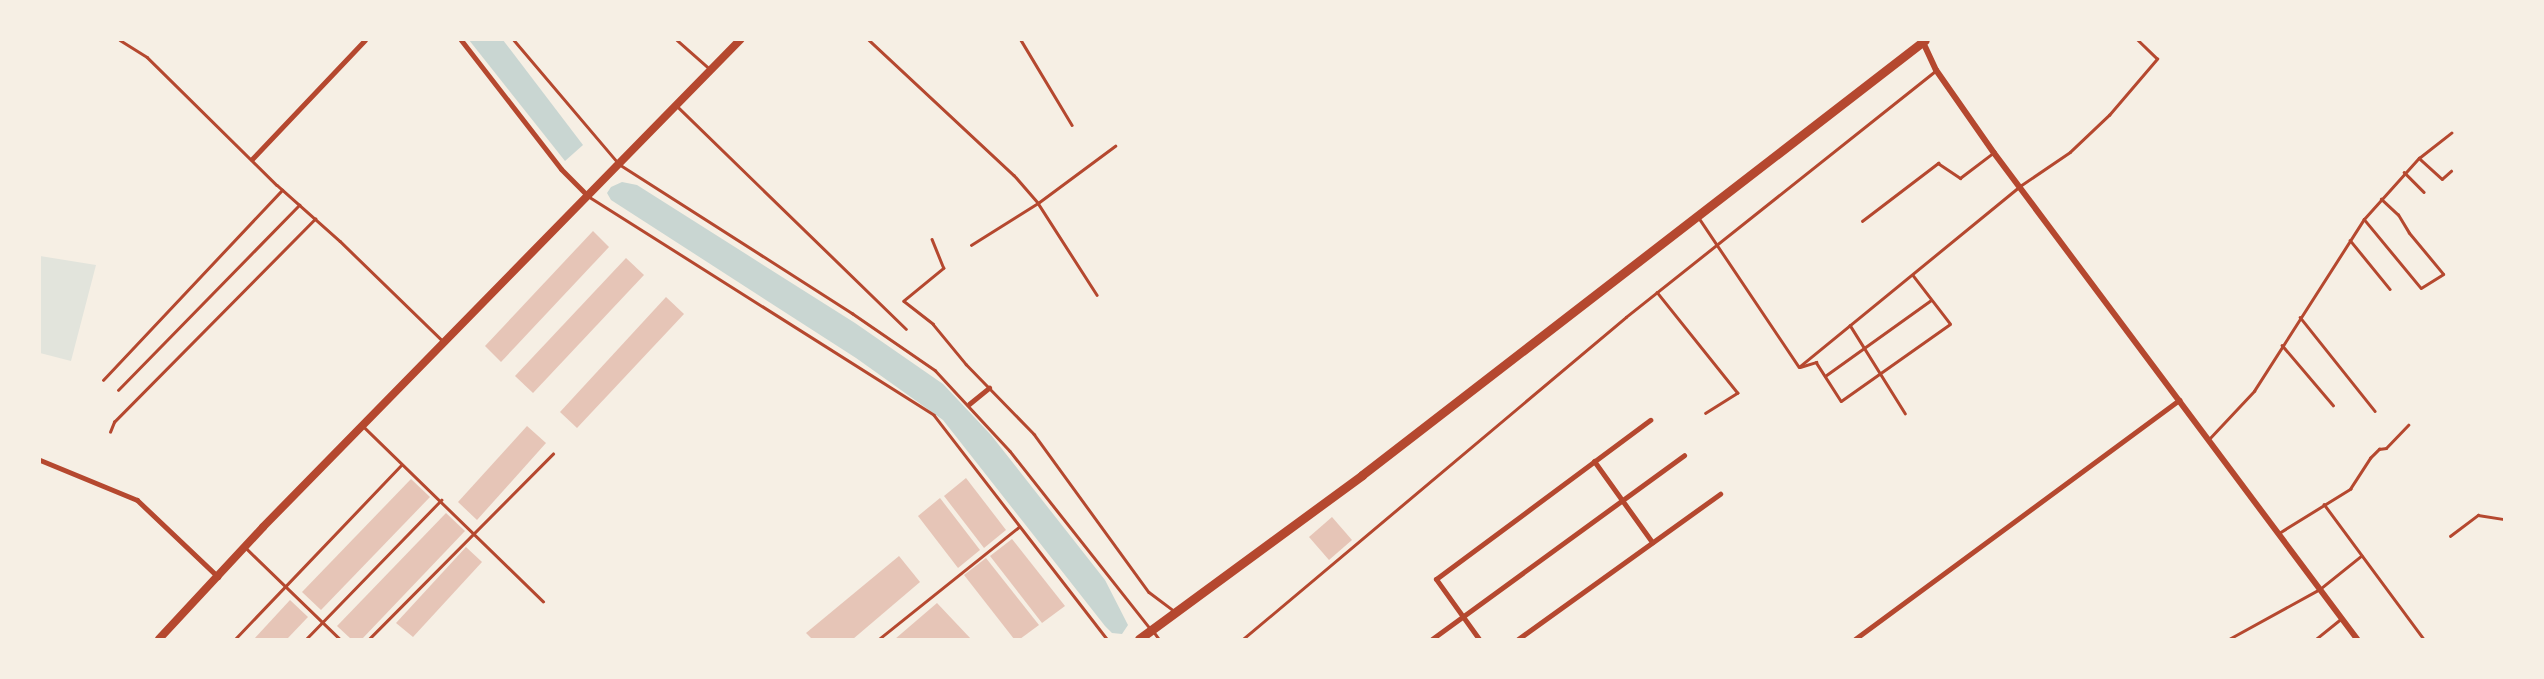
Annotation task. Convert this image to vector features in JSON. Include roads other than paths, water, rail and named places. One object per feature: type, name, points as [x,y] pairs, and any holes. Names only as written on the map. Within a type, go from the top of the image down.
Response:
[{"type":"main road","points":[[160,639],[444,342],[588,194],[712,71],[740,40]]},
{"type":"main road","points":[[1142,638],[1362,475],[1923,41]]},
{"type":"street","points":[[252,159],[365,40]]},
{"type":"street","points":[[461,40],[561,169],[588,194]]},
{"type":"street","points":[[1923,41],[1936,70],[1994,153],[2342,618],[2354,637]]},
{"type":"street","points":[[969,404],[989,388]]},
{"type":"street","points":[[1854,639],[2179,400]]},
{"type":"street","points":[[1479,639],[1436,579],[1650,420]]},
{"type":"street","points":[[1432,639],[1684,455]]},
{"type":"street","points":[[40,460],[137,500],[218,577]]},
{"type":"street","points":[[1594,461],[1652,542]]},
{"type":"street","points":[[1518,639],[1720,494]]},
{"type":"lane","points":[[120,40],[147,57],[282,190],[444,342]]},
{"type":"lane","points":[[514,40],[618,165],[860,318],[935,370],[969,404],[1159,639]]},
{"type":"lane","points":[[677,40],[712,71]]},
{"type":"lane","points":[[869,40],[1014,176],[1038,203],[1097,295]]},
{"type":"lane","points":[[1021,40],[1072,125]]},
{"type":"lane","points":[[1798,367],[1913,276],[2020,186],[2070,152],[2146,74],[2157,59],[2137,40]]},
{"type":"lane","points":[[1243,639],[1657,292],[1936,70]]},
{"type":"lane","points":[[677,106],[906,329]]},
{"type":"lane","points":[[2208,440],[2254,390],[2364,219],[2404,172],[2451,133]]},
{"type":"lane","points":[[971,245],[1038,203],[1115,146]]},
{"type":"lane","points":[[1862,221],[1938,163],[1960,178],[1994,153]]},
{"type":"lane","points":[[2419,158],[2442,179],[2451,171]]},
{"type":"lane","points":[[2404,172],[2424,192]]},
{"type":"lane","points":[[103,380],[282,190]]},
{"type":"lane","points":[[588,194],[934,415],[1107,639]]},
{"type":"lane","points":[[2364,219],[2421,288],[2442,274],[2381,199]]},
{"type":"lane","points":[[118,390],[300,205]]},
{"type":"lane","points":[[1697,216],[1717,243],[1798,367]]},
{"type":"lane","points":[[110,432],[114,422],[315,219]]},
{"type":"lane","points":[[932,239],[944,268],[904,300],[933,324],[989,388],[1034,434],[1149,592],[1175,612]]},
{"type":"lane","points":[[2350,240],[2390,289]]},
{"type":"lane","points":[[1798,367],[1816,362],[1841,401],[1950,324],[1913,276]]},
{"type":"lane","points":[[1657,292],[1738,393],[1706,413]]},
{"type":"lane","points":[[1825,376],[1931,300]]},
{"type":"lane","points":[[2300,316],[2375,411]]},
{"type":"lane","points":[[1850,325],[1905,413]]},
{"type":"lane","points":[[2282,345],[2333,405]]},
{"type":"lane","points":[[2279,534],[2350,489],[2370,458],[2379,449],[2386,448],[2408,425]]},
{"type":"lane","points":[[363,426],[401,466],[441,500],[543,601]]},
{"type":"lane","points":[[369,639],[553,454]]},
{"type":"lane","points":[[235,639],[284,585],[401,466]]},
{"type":"lane","points":[[306,639],[441,500]]},
{"type":"lane","points":[[2324,504],[2424,639]]},
{"type":"lane","points":[[2450,536],[2478,514],[2504,519]]},
{"type":"lane","points":[[880,639],[1019,527]]},
{"type":"lane","points":[[246,548],[321,623],[340,639]]},
{"type":"lane","points":[[2229,639],[2320,589],[2361,556]]},
{"type":"lane","points":[[2316,639],[2342,618]]}]
